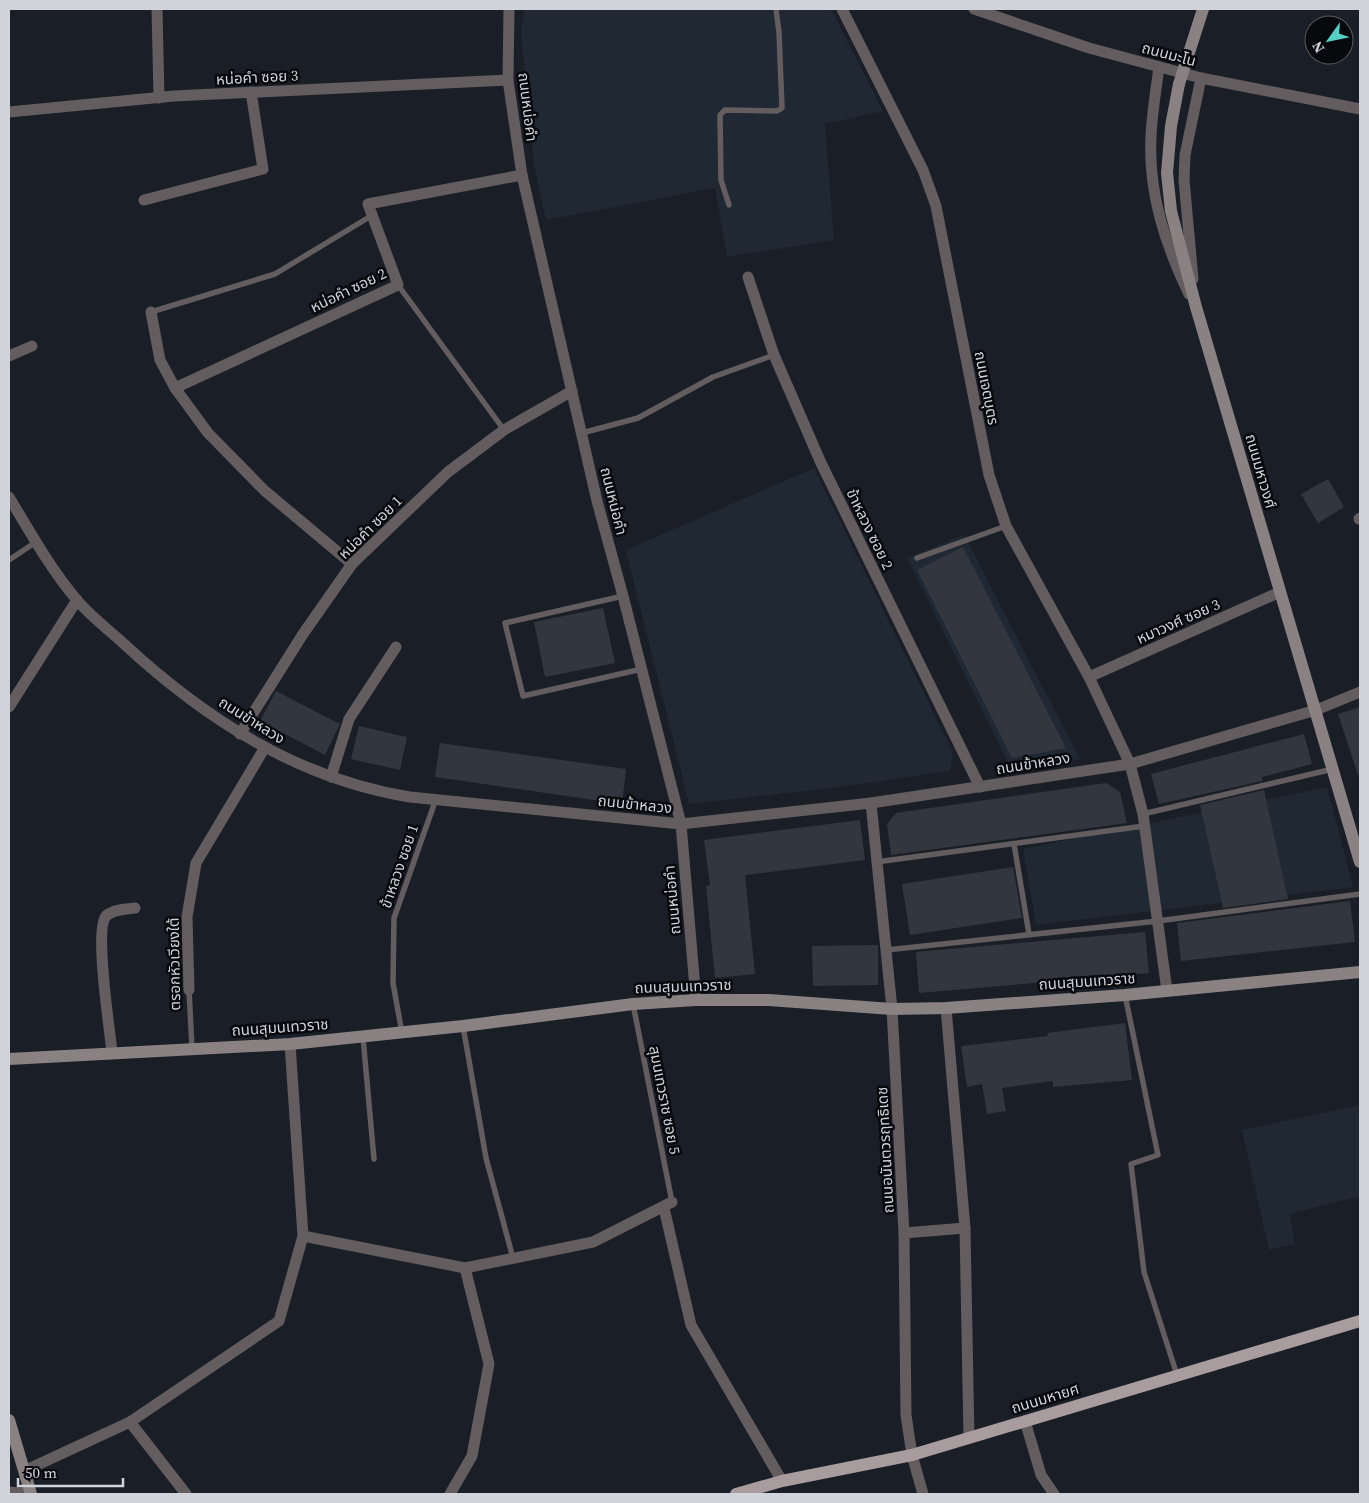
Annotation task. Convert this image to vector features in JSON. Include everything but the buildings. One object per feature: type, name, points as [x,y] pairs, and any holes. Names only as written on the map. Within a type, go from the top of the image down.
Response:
[{"type":"main road","name":"ถนนมหายศ","points":[[736,1494],[755,1492],[782,1481],[912,1455],[1360,1321]]},
{"type":"street","points":[[157,9],[158,98]]},
{"type":"street","name":"ถนนหน่อคำ","points":[[509,9],[508,80],[522,175],[597,501],[681,824],[696,1000]]},
{"type":"street","name":"ถนนเจตบุตร","points":[[842,9],[923,170],[936,206],[989,474],[1006,526],[1089,677],[1130,764],[1143,820],[1167,992]]},
{"type":"street","name":"ถนนมะโน","points":[[974,9],[1089,48],[1201,78],[1360,109]]},
{"type":"street","name":"ถนนมหาวงศ์","points":[[1203,9],[1178,84],[1171,126],[1167,173],[1171,211],[1196,307],[1360,862]]},
{"type":"street","points":[[1159,67],[1151,137],[1153,182],[1160,222],[1174,264],[1196,307]]},
{"type":"street","points":[[1196,307],[1184,180],[1185,155],[1201,78]]},
{"type":"street","name":"หน่อคำ ซอย 3","points":[[9,112],[158,98],[251,92],[508,80]]},
{"type":"street","points":[[144,200],[262,169],[251,92]]},
{"type":"street","points":[[371,216],[368,204],[522,175]]},
{"type":"street","name":"หน่อคำ ซอย 2","points":[[176,388],[398,286],[371,216]]},
{"type":"street","name":"ข้าหลวง ซอย 2","points":[[748,277],[774,355],[821,463],[980,786]]},
{"type":"street","points":[[151,312],[160,360],[176,388],[208,433],[265,491],[352,564]]},
{"type":"street","points":[[9,356],[32,346]]},
{"type":"street","name":"หน่อคำ ซอย 1","points":[[240,734],[303,634],[352,564],[448,472],[504,430],[572,391]]},
{"type":"street","name":"ถนนข้าหลวง","points":[[9,498],[36,542],[77,600],[158,675],[264,749],[332,777],[374,791],[681,824],[871,803],[1130,764],[1316,710],[1360,692]]},
{"type":"street","name":"หมาวงศ์ ซอย 3","points":[[1089,677],[1280,592]]},
{"type":"street","points":[[9,707],[77,600]]},
{"type":"street","points":[[332,777],[348,719],[396,648]]},
{"type":"street","name":"ตรอกหัวเวียงใต้","points":[[189,990],[187,917],[196,862],[264,749]]},
{"type":"street","name":"ถนนอนันตวรฤทธิเดช","points":[[871,803],[875,862],[892,1010],[904,1233],[906,1415],[912,1455],[923,1494]]},
{"type":"street","points":[[112,1053],[101,948],[102,927],[105,918],[110,913],[120,909],[135,908]]},
{"type":"street","name":"ถนนสุมนเทวราช","points":[[9,1059],[290,1044],[463,1026],[633,1004],[696,1000],[769,1000],[892,1010],[946,1008],[1167,992],[1360,972]]},
{"type":"street","points":[[946,1008],[965,1228],[969,1438]]},
{"type":"street","points":[[24,1471],[130,1422],[279,1321],[303,1236],[290,1044]]},
{"type":"street","points":[[303,1236],[465,1268],[592,1242],[668,1205],[691,1325],[782,1481]]},
{"type":"street","points":[[904,1233],[965,1228]]},
{"type":"street","points":[[450,1494],[472,1456],[489,1364],[465,1268]]},
{"type":"street","points":[[9,1420],[31,1494],[9,1492]]},
{"type":"street","points":[[1025,1421],[1041,1475],[1054,1494]]},
{"type":"street","points":[[130,1422],[186,1494]]},
{"type":"lane","points":[[729,205],[721,180],[720,115],[725,110],[777,111],[782,108],[779,32],[776,9]]},
{"type":"lane","points":[[151,312],[275,274],[371,216]]},
{"type":"lane","points":[[398,286],[504,430]]},
{"type":"lane","points":[[582,433],[638,418],[713,377],[774,355]]},
{"type":"lane","points":[[917,558],[1006,526]]},
{"type":"lane","points":[[9,560],[36,542]]},
{"type":"lane","points":[[623,596],[505,623],[523,696],[642,669]]},
{"type":"lane","points":[[875,862],[1014,844],[1143,820],[1334,769]]},
{"type":"lane","name":"ข้าหลวง ซอย 1","points":[[402,1033],[393,983],[394,918],[436,799]]},
{"type":"lane","points":[[1014,844],[1029,934]]},
{"type":"lane","points":[[885,950],[1158,921],[1360,894]]},
{"type":"lane","name":"ตรอกหัวเวียงใต้","points":[[189,990],[192,1048]]},
{"type":"lane","points":[[1125,995],[1158,1155],[1131,1164],[1144,1272],[1177,1375]]},
{"type":"lane","name":"สุมนเทวราช ซอย 5","points":[[633,1004],[668,1205]]},
{"type":"lane","points":[[463,1026],[486,1158],[513,1258]]},
{"type":"lane","points":[[363,1037],[374,1158]]},
{"type":"shaded area","points":[[524,9],[831,9],[883,111],[825,124],[834,240],[727,257],[715,188],[546,220],[534,165],[521,33]]},
{"type":"shaded area","points":[[814,468],[953,753],[950,771],[840,787],[689,804],[626,550]]},
{"type":"shaded area","points":[[964,535],[1080,759],[1013,772],[907,558]]},
{"type":"shaded area","points":[[1327,787],[1353,887],[1036,925],[1023,849]]},
{"type":"shaded area","points":[[1360,1105],[1360,1196],[1290,1214],[1295,1244],[1269,1250],[1242,1130]]}]
